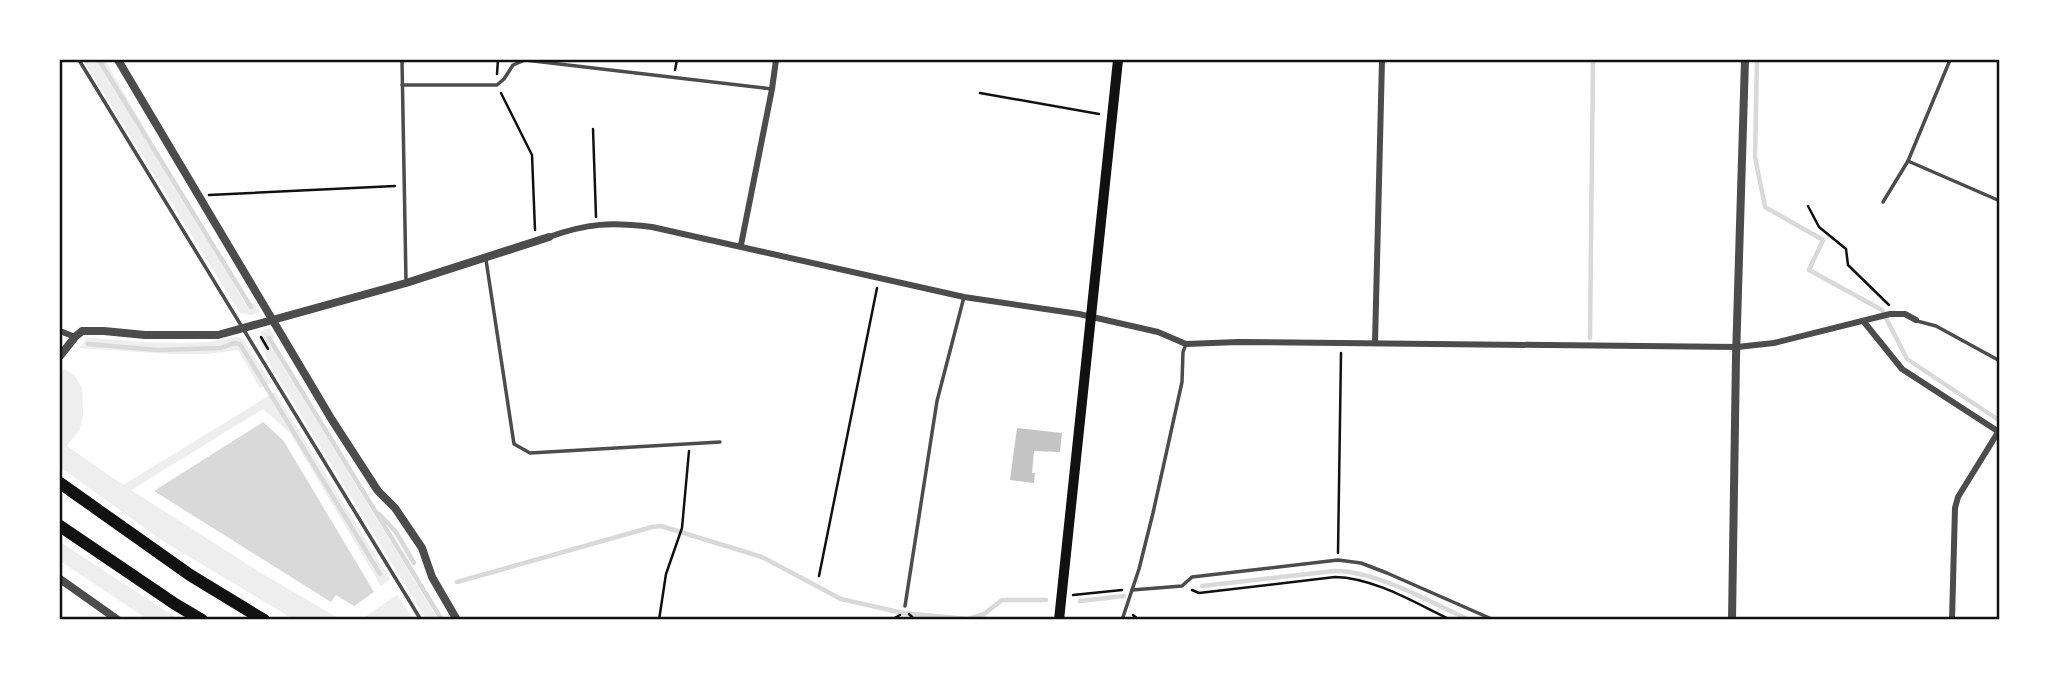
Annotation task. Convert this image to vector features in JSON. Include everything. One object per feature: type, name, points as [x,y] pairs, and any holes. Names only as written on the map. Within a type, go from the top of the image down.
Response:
[{"type":"highway","points":[[60,483],[190,575],[264,620]]},
{"type":"highway","points":[[60,526],[202,620]]},
{"type":"main road","points":[[1059,620],[1118,60]]},
{"type":"street","points":[[118,60],[378,491],[395,508],[422,548],[432,577],[457,620]]},
{"type":"street","points":[[741,245],[776,60]]},
{"type":"street","points":[[1375,343],[1382,60]]},
{"type":"street","points":[[1732,620],[1745,60]]},
{"type":"street","points":[[60,356],[82,331],[200,336],[243,328],[406,283],[581,226],[611,222],[652,227],[741,245],[964,297],[1092,317],[1158,332],[1186,344],[1238,342],[1737,347],[1774,343],[1892,314],[1905,314],[1916,320]]},
{"type":"street","points":[[1864,322],[1902,369],[1999,431],[1958,497],[1955,509],[1952,620]]},
{"type":"street","points":[[60,331],[75,337]]},
{"type":"street","points":[[60,579],[118,620]]},
{"type":"lane","points":[[79,60],[421,620]]},
{"type":"lane","points":[[401,60],[406,283]]},
{"type":"lane","points":[[402,85],[496,85],[504,79],[513,65],[525,60],[772,89]]},
{"type":"lane","points":[[1883,202],[1908,161],[1950,60]]},
{"type":"lane","points":[[1908,161],[2000,201]]},
{"type":"lane","points":[[486,257],[514,444],[530,453],[720,442]]},
{"type":"lane","points":[[905,606],[937,401],[964,297]]},
{"type":"lane","points":[[1916,320],[1936,326],[2000,361]]},
{"type":"lane","points":[[1122,620],[1153,513],[1182,383],[1183,352],[1186,344]]},
{"type":"lane","points":[[1132,590],[1182,586],[1192,577],[1338,560],[1361,563],[1494,620]]},
{"type":"path","points":[[498,60],[496,85],[532,155],[536,242]]},
{"type":"path","points":[[980,93],[1046,107],[1113,116]]},
{"type":"path","points":[[593,129],[596,224]]},
{"type":"path","points":[[199,195],[404,186]]},
{"type":"path","points":[[1808,206],[1819,227],[1846,249],[1848,265],[1876,291],[1892,314]]},
{"type":"path","points":[[819,576],[875,296],[881,279]]},
{"type":"path","points":[[1338,560],[1341,344]]},
{"type":"path","points":[[659,620],[666,574],[682,528],[690,444]]},
{"type":"path","points":[[1186,582],[1195,593],[1347,577],[1379,587],[1451,620]]},
{"type":"path","points":[[1073,595],[1132,590]]},
{"type":"shaded area","points":[[83,60],[105,60],[246,305],[254,303],[260,312],[252,315],[240,313]]},
{"type":"shaded area","points":[[269,328],[275,337],[270,344],[438,619],[426,619],[268,361],[258,338],[262,331]]},
{"type":"shaded area","points":[[237,337],[243,339],[271,383],[260,388],[238,350],[207,354],[170,354],[79,348],[88,338],[182,343]]},
{"type":"shaded area","points":[[64,369],[75,376],[82,388],[83,415],[80,429],[67,446],[123,485],[275,392],[390,579],[381,586],[290,433],[263,409],[131,490],[261,573],[340,619],[293,619],[163,541],[60,467],[60,374]]},
{"type":"shaded area","points":[[263,422],[283,440],[374,592],[354,606],[336,595],[331,602],[154,491]]},
{"type":"shaded area","points":[[60,542],[178,619],[147,619],[60,561]]},
{"type":"shaded area","points":[[397,595],[413,619],[362,619]]},
{"type":"building","points":[[1017,428],[1062,433],[1060,452],[1034,451],[1034,483],[1010,480]]},
{"type":"waterway","points":[[99,60],[251,307]]},
{"type":"waterway","points":[[1590,338],[1593,60]]},
{"type":"waterway","points":[[1757,60],[1755,157],[1765,207],[1823,240],[1809,270],[1882,310],[1907,359],[2000,421]]},
{"type":"waterway","points":[[269,338],[442,620]]},
{"type":"waterway","points":[[88,344],[158,350],[221,348],[234,343],[240,344],[380,574]]},
{"type":"waterway","points":[[379,514],[396,532],[414,563]]},
{"type":"waterway","points":[[457,582],[661,526],[762,557],[841,599],[903,613],[968,619],[984,614],[1002,600],[1046,600]]},
{"type":"waterway","points":[[1202,586],[1334,571],[1350,572],[1403,589],[1469,620]]},
{"type":"waterway","points":[[1080,601],[1124,596]]}]
